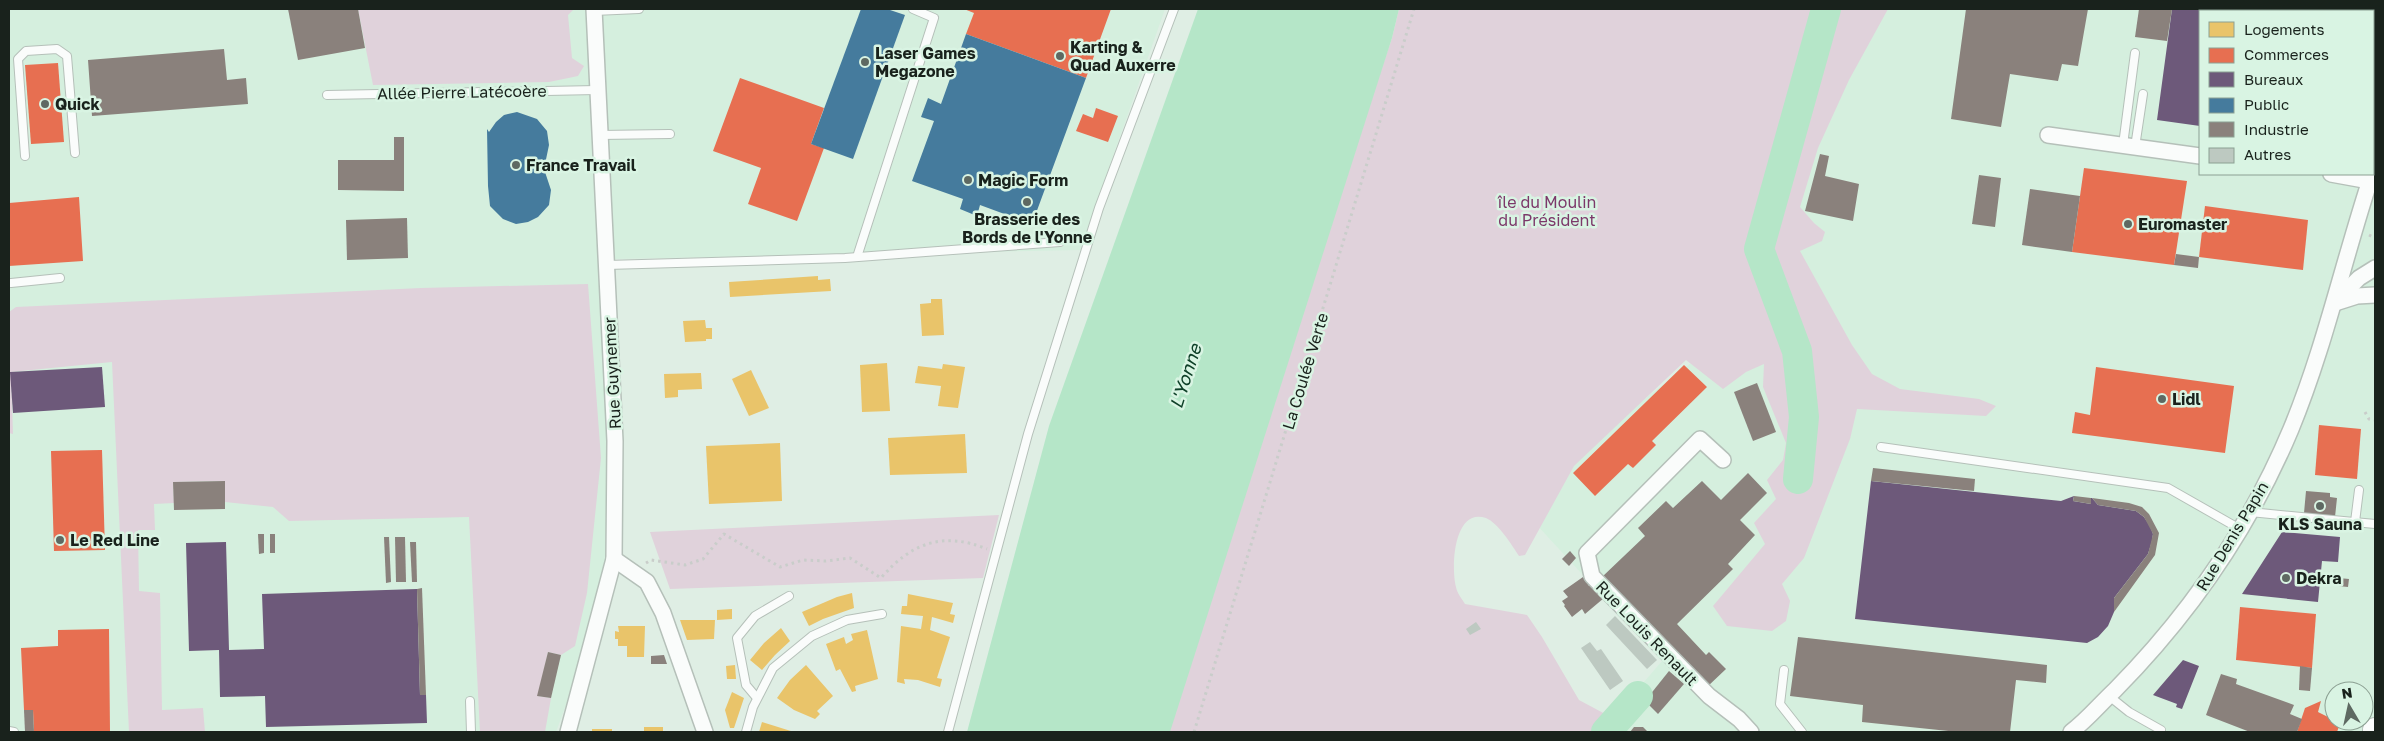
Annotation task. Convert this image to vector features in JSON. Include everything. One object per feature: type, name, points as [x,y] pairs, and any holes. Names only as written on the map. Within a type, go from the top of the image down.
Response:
[{"type":"street","name":"Rue Guynemer","points":[[568,732],[614,559],[615,441],[594,10]]},
{"type":"street","points":[[2048,135],[2199,156]]},
{"type":"street","points":[[2351,175],[2372,177]]},
{"type":"street","name":"Rue Denis Papin","points":[[2071,732],[2143,662],[2205,587],[2250,512],[2291,429],[2334,303],[2372,177]]},
{"type":"street","name":"Rue Denis Papin","points":[[2334,303],[2359,278],[2375,268]]},
{"type":"street","points":[[2334,303],[2357,296],[2375,295]]},
{"type":"street","name":"Rue Louis Renault","points":[[1723,460],[1700,439],[1587,553],[1592,576],[1709,696],[1751,732]]},
{"type":"street","points":[[614,559],[648,582],[663,614],[705,732]]},
{"type":"lane","points":[[594,10],[639,9]]},
{"type":"lane","points":[[857,257],[934,18],[913,9]]},
{"type":"lane","points":[[948,732],[1028,434],[1099,208],[1174,9]]},
{"type":"lane","points":[[25,156],[18,59],[26,51],[58,49],[66,56],[75,153]]},
{"type":"lane","points":[[2129,146],[2135,53]]},
{"type":"lane","name":"Allée Pierre Latécoère","points":[[327,95],[597,90]]},
{"type":"lane","points":[[2129,146],[2143,94]]},
{"type":"lane","points":[[600,135],[670,134]]},
{"type":"lane","points":[[607,265],[857,257],[1060,242]]},
{"type":"lane","points":[[10,283],[60,278]]},
{"type":"lane","points":[[1881,447],[2168,488],[2240,529]]},
{"type":"lane","points":[[2355,522],[2359,490]]},
{"type":"lane","points":[[2250,512],[2375,524]]},
{"type":"lane","points":[[757,698],[746,685],[738,638],[755,616],[789,596]]},
{"type":"lane","points":[[746,732],[752,707],[774,668],[812,636],[847,620],[882,614]]},
{"type":"lane","points":[[1784,670],[1780,704],[1802,732]]},
{"type":"lane","points":[[2109,696],[2129,712],[2161,730]]},
{"type":"lane","points":[[470,702],[471,732]]},
{"type":"lane","points":[[9,731],[14,732]]},
{"type":"path","name":"La Coulée Verte","points":[[1194,732],[1414,9]]},
{"type":"path","points":[[2365,412],[2369,419],[2375,420]]},
{"type":"path","points":[[633,572],[651,560],[685,565],[704,559],[724,534],[780,568],[803,560],[826,561],[850,558],[882,578],[893,564],[912,550],[939,540],[972,543],[995,553]]},
{"type":"shaded area","points":[[9,9],[1165,9],[1080,250],[613,259],[604,601],[556,732],[9,732]]},
{"type":"shaded area","points":[[1840,9],[2375,9],[2375,732],[1601,732],[1662,661],[1514,500],[1779,295]]},
{"type":"green space","points":[[358,9],[574,9],[568,15],[572,58],[584,66],[578,76],[549,82],[373,85]]},
{"type":"green space","name":"île du Moulin du Président","points":[[1399,9],[1888,9],[1849,80],[1818,148],[1800,207],[1825,232],[1822,241],[1800,251],[1852,345],[1872,374],[1900,389],[1979,399],[1996,406],[1986,416],[1857,409],[1850,439],[1804,558],[1782,584],[1790,601],[1786,621],[1772,631],[1727,626],[1713,606],[1765,544],[1754,523],[1776,499],[1767,480],[1783,460],[1786,443],[1763,387],[1764,364],[1746,372],[1723,389],[1686,360],[1574,466],[1525,555],[1519,556],[1495,524],[1486,518],[1475,517],[1467,522],[1461,530],[1457,542],[1454,567],[1454,578],[1458,594],[1465,604],[1527,615],[1579,700],[1607,715],[1640,714],[1624,732],[1158,732],[1392,38]]},
{"type":"green space","points":[[588,284],[601,458],[587,593],[575,646],[561,655],[548,652],[538,696],[551,698],[545,732],[480,732],[469,517],[289,521],[273,507],[225,502],[224,481],[173,482],[174,503],[154,504],[155,530],[138,530],[139,591],[160,593],[162,710],[203,708],[205,732],[129,732],[112,362],[11,372],[13,434],[9,433],[9,312],[16,307],[421,288]]},
{"type":"green space","points":[[999,515],[983,578],[670,589],[650,532]]},
{"type":"water","points":[[1198,9],[1399,9],[1392,38],[1170,732],[967,732],[1049,426]]},
{"type":"building: Logements","points":[[818,276],[818,280],[830,279],[831,291],[730,297],[729,282]]},
{"type":"building: Logements","points":[[931,299],[942,299],[944,335],[922,336],[920,304],[931,303]]},
{"type":"building: Logements","points":[[705,320],[706,328],[712,328],[712,339],[685,342],[683,321]]},
{"type":"building: Logements","points":[[887,363],[890,411],[862,412],[860,365]]},
{"type":"building: Logements","points":[[943,364],[965,367],[958,408],[938,406],[941,386],[915,383],[918,366],[942,369]]},
{"type":"building: Logements","points":[[751,370],[769,408],[749,416],[732,379]]},
{"type":"building: Logements","points":[[701,373],[702,389],[678,390],[678,397],[665,398],[664,374]]},
{"type":"building: Logements","points":[[965,434],[967,473],[890,475],[888,438]]},
{"type":"building: Logements","points":[[780,443],[782,501],[709,504],[706,446]]},
{"type":"building: Logements","points":[[852,593],[854,608],[809,626],[802,612],[837,597]]},
{"type":"building: Logements","points":[[908,594],[953,603],[950,614],[955,615],[953,623],[932,617],[930,630],[950,637],[937,678],[942,679],[940,687],[918,680],[904,679],[905,684],[897,682],[901,626],[921,629],[923,616],[901,614],[902,606],[907,606]]},
{"type":"building: Logements","points":[[732,609],[732,619],[717,620],[717,610]]},
{"type":"building: Logements","points":[[680,620],[715,620],[714,639],[687,640]]},
{"type":"building: Logements","points":[[618,626],[645,626],[644,657],[627,657],[627,646],[618,646],[618,639],[615,639],[615,631],[619,632]]},
{"type":"building: Logements","points":[[781,628],[790,641],[762,670],[750,660],[764,643]]},
{"type":"building: Logements","points":[[867,630],[878,679],[855,686],[856,691],[852,692],[840,669],[836,671],[826,644],[844,637],[846,644],[853,640],[851,634]]},
{"type":"building: Logements","points":[[735,665],[736,679],[727,679],[726,666]]},
{"type":"building: Logements","points":[[806,665],[833,696],[817,711],[820,714],[815,719],[794,710],[777,698],[790,680]]},
{"type":"building: Logements","points":[[732,692],[744,698],[734,728],[730,728],[725,710]]},
{"type":"building: Logements","points":[[762,722],[794,732],[759,732]]},
{"type":"building: Logements","points":[[644,727],[663,727],[663,732],[644,732]]},
{"type":"building: Logements","points":[[592,729],[612,729],[612,732],[592,732]]},
{"type":"building: Commerces","name":"Karting & Quad Auxerre","points":[[964,9],[1111,9],[1086,78],[966,34],[974,13]]},
{"type":"building: Commerces","name":"Quick","points":[[58,63],[64,142],[31,144],[25,65]]},
{"type":"building: Commerces","points":[[740,78],[824,108],[811,144],[824,148],[797,221],[748,204],[761,168],[713,151]]},
{"type":"building: Commerces","points":[[1096,108],[1118,116],[1108,142],[1076,131],[1083,114],[1093,118]]},
{"type":"building: Commerces","name":"Euromaster","points":[[2084,168],[2187,181],[2174,265],[2072,252]]},
{"type":"building: Commerces","points":[[79,197],[83,261],[9,266],[9,203]]},
{"type":"building: Commerces","points":[[2205,206],[2308,220],[2303,270],[2199,257]]},
{"type":"building: Commerces","points":[[1684,365],[1707,387],[1652,441],[1656,445],[1633,468],[1628,464],[1595,496],[1573,473]]},
{"type":"building: Commerces","name":"Lidl","points":[[2096,367],[2234,386],[2225,453],[2072,433],[2075,412],[2090,415]]},
{"type":"building: Commerces","points":[[2319,425],[2361,429],[2357,479],[2315,475]]},
{"type":"building: Commerces","points":[[102,450],[105,550],[54,551],[51,451]]},
{"type":"building: Commerces","points":[[2240,607],[2316,614],[2312,668],[2236,660]]},
{"type":"building: Commerces","points":[[109,629],[110,732],[34,732],[33,710],[24,710],[21,648],[58,646],[58,630]]},
{"type":"building: Commerces","points":[[2321,701],[2318,712],[2324,715],[2324,731],[2337,732],[2297,732],[2305,708]]},
{"type":"building: Bureaux","points":[[2172,9],[2338,10],[2199,10],[2199,126],[2157,120]]},
{"type":"building: Bureaux","points":[[102,367],[105,407],[13,413],[10,372]]},
{"type":"building: Bureaux","points":[[1871,481],[2061,501],[2074,496],[2073,501],[2091,504],[2092,498],[2098,505],[2136,511],[2144,517],[2150,526],[2153,534],[2152,541],[2148,554],[2114,598],[2114,612],[2108,626],[2098,637],[2087,643],[1855,619]]},
{"type":"building: Bureaux","name":"Dekra","points":[[2282,532],[2340,537],[2338,562],[2322,561],[2318,602],[2242,594]]},
{"type":"building: Bureaux","points":[[226,542],[229,650],[264,649],[262,594],[417,589],[420,695],[426,695],[427,723],[266,727],[265,696],[220,697],[219,650],[189,651],[186,543]]},
{"type":"building: Bureaux","points":[[2183,660],[2199,666],[2182,709],[2176,707],[2177,704],[2153,695]]},
{"type":"building: Public","name":"Laser Games Megazone","points":[[861,9],[887,9],[905,15],[853,159],[811,144]]},
{"type":"building: Public","points":[[966,34],[1086,78],[1032,224],[980,205],[977,216],[960,209],[963,199],[912,181],[934,121],[921,117],[928,98],[941,104]]},
{"type":"building: Public","name":"France Travail","points":[[517,112],[537,119],[547,131],[549,145],[544,169],[551,190],[549,205],[538,217],[528,222],[516,224],[503,219],[490,206],[487,129],[489,132],[504,115]]},
{"type":"building: Industrie","points":[[288,9],[358,9],[365,48],[298,60]]},
{"type":"building: Industrie","points":[[1966,9],[2088,9],[2078,66],[2062,64],[2058,81],[2010,74],[2001,127],[1951,119]]},
{"type":"building: Industrie","points":[[2139,9],[2172,9],[2167,41],[2135,37]]},
{"type":"building: Industrie","points":[[224,49],[227,80],[246,78],[248,104],[92,116],[88,60]]},
{"type":"building: Industrie","points":[[394,137],[404,137],[404,191],[338,190],[338,160],[394,160]]},
{"type":"building: Industrie","points":[[1820,154],[1829,156],[1825,176],[1859,184],[1853,221],[1805,211]]},
{"type":"building: Industrie","points":[[1979,175],[2001,178],[1995,227],[1972,224]]},
{"type":"building: Industrie","points":[[2030,189],[2080,196],[2072,252],[2022,245]]},
{"type":"building: Industrie","points":[[407,218],[408,258],[347,260],[346,220]]},
{"type":"building: Industrie","points":[[2176,254],[2199,257],[2198,268],[2174,265]]},
{"type":"building: Industrie","points":[[1757,383],[1776,432],[1753,441],[1734,392]]},
{"type":"building: Industrie","points":[[1873,468],[1975,479],[1974,491],[1871,481]]},
{"type":"building: Industrie","points":[[1748,473],[1767,493],[1740,520],[1755,535],[1728,564],[1733,569],[1677,624],[1706,655],[1709,652],[1726,669],[1707,687],[1602,577],[1645,536],[1638,528],[1666,501],[1673,508],[1702,481],[1721,500]]},
{"type":"building: Industrie","points":[[225,481],[225,509],[174,510],[173,482]]},
{"type":"building: Industrie","name":"KLS Sauna","points":[[2306,491],[2330,493],[2330,497],[2337,498],[2335,517],[2304,513]]},
{"type":"building: Industrie","points":[[2074,496],[2091,498],[2091,504],[2073,501]]},
{"type":"building: Industrie","points":[[2092,498],[2129,503],[2142,507],[2149,514],[2159,533],[2155,555],[2114,612],[2114,598],[2148,554],[2153,534],[2144,517],[2136,511],[2098,505]]},
{"type":"building: Industrie","points":[[258,534],[264,534],[264,553],[259,554]]},
{"type":"building: Industrie","points":[[270,534],[275,534],[275,553],[270,553]]},
{"type":"building: Industrie","points":[[384,537],[389,537],[391,582],[386,583]]},
{"type":"building: Industrie","points":[[395,537],[405,537],[406,582],[396,582]]},
{"type":"building: Industrie","points":[[410,542],[416,542],[417,582],[412,582]]},
{"type":"building: Industrie","points":[[1570,551],[1576,558],[1569,566],[1562,559]]},
{"type":"building: Industrie","points":[[1583,577],[1589,586],[1593,583],[1604,598],[1585,614],[1582,609],[1572,617],[1562,601],[1568,597],[1563,591]]},
{"type":"building: Industrie","points":[[2339,578],[2349,579],[2348,587],[2338,586]]},
{"type":"building: Industrie","points":[[422,588],[426,695],[420,695],[417,589]]},
{"type":"building: Industrie","points":[[1798,637],[2047,665],[2046,683],[2016,680],[2010,732],[1958,732],[1862,722],[1863,705],[1790,696]]},
{"type":"building: Industrie","points":[[548,652],[561,655],[551,698],[537,696]]},
{"type":"building: Industrie","points":[[664,655],[667,664],[651,664],[651,656]]},
{"type":"building: Industrie","points":[[2300,666],[2312,668],[2310,691],[2299,690]]},
{"type":"building: Industrie","points":[[1669,671],[1684,684],[1658,714],[1645,701]]},
{"type":"building: Industrie","points":[[2221,674],[2237,679],[2236,684],[2294,705],[2290,714],[2302,719],[2297,732],[2250,732],[2206,715]]},
{"type":"building: Industrie","points":[[24,710],[33,710],[34,732],[25,732]]},
{"type":"building: Industrie","points":[[1634,727],[1643,727],[1648,732],[1630,732]]},
{"type":"building: Autres","points":[[1615,616],[1657,660],[1647,669],[1606,625]]},
{"type":"building: Autres","points":[[1476,622],[1481,629],[1470,635],[1466,629]]},
{"type":"building: Autres","points":[[1590,642],[1597,651],[1601,649],[1623,681],[1610,690],[1581,648]]},
{"type":"waterway","points":[[1798,479],[1804,417],[1797,351],[1759,249],[1826,9]]},
{"type":"waterway","name":"L'Yonne","points":[[1606,732],[1638,696]]},
{"type":"place","name":"Karting & Quad Auxerre","points":[[1060,56]]},
{"type":"place","name":"Laser Games Megazone","points":[[865,62]]},
{"type":"place","name":"Quick","points":[[45,104]]},
{"type":"place","name":"France Travail","points":[[516,165]]},
{"type":"place","name":"Magic Form","points":[[968,180]]},
{"type":"place","name":"Brasserie des Bords de l'Yonne","points":[[1027,202]]},
{"type":"place","name":"Euromaster","points":[[2128,224]]},
{"type":"place","name":"Lidl","points":[[2162,399]]},
{"type":"place","name":"KLS Sauna","points":[[2320,506]]},
{"type":"place","name":"Le Red Line","points":[[60,540]]},
{"type":"place","name":"Dekra","points":[[2286,578]]}]
